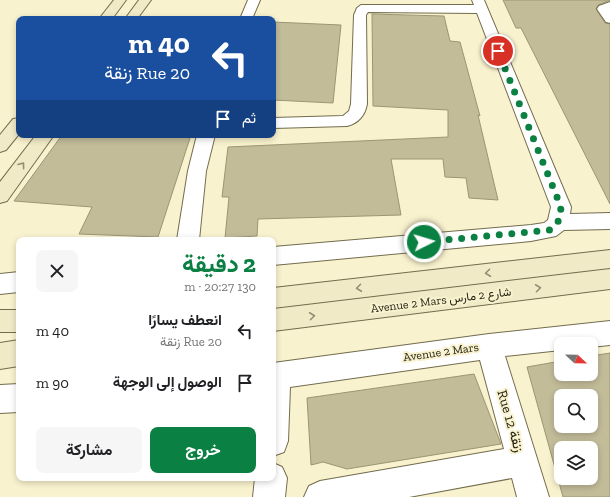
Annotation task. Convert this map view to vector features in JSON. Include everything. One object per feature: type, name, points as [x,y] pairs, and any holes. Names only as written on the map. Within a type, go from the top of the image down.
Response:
[{"type":"main road","points":[[107,16],[120,0]]},
{"type":"main road","points":[[133,16],[145,0]]},
{"type":"main road","points":[[0,146],[16,127]]},
{"type":"main road","points":[[0,196],[43,138]]},
{"type":"main road","name":"Avenue 2 Mars شارع 2 مارس","points":[[276,298],[610,259]]},
{"type":"main road","name":"Avenue 2 Mars شارع 2 مارس","points":[[276,320],[610,279]]},
{"type":"main road","points":[[0,321],[16,321]]},
{"type":"main road","points":[[0,356],[16,353]]},
{"type":"street","points":[[247,16],[254,0]]},
{"type":"street","points":[[276,122],[347,121],[357,113],[359,104],[360,16],[361,11],[365,8],[479,4],[560,215],[555,227],[550,230],[530,233],[276,256]]},
{"type":"street","points":[[610,6],[603,9],[610,19]]},
{"type":"street","points":[[188,237],[197,172],[205,138]]},
{"type":"street","points":[[560,215],[610,221]]},
{"type":"street","points":[[0,284],[16,282]]},
{"type":"street","name":"Avenue 2 Mars","points":[[276,376],[489,346],[610,333]]},
{"type":"street","name":"Rue 12 زنقة","points":[[489,346],[533,497]]},
{"type":"street","points":[[0,399],[16,398]]},
{"type":"street","points":[[320,497],[523,461]]},
{"type":"street","points":[[269,497],[271,481]]},
{"type":"building","points":[[503,0],[610,0],[598,5],[596,9],[605,23],[610,24],[610,204],[521,28],[516,28]]},
{"type":"building","points":[[372,14],[444,16],[450,41],[460,42],[480,116],[478,115],[498,200],[469,198],[466,178],[445,177],[443,159],[391,159],[401,215],[258,219],[257,236],[225,237],[229,197],[222,197],[228,147],[448,137],[448,110],[373,106]]},
{"type":"building","points":[[276,22],[341,25],[333,103],[276,100]]},
{"type":"building","points":[[60,138],[190,138],[158,237],[79,234],[92,207],[14,201]]},
{"type":"building","points":[[610,353],[610,497],[563,497],[560,485],[598,485],[598,441],[554,441],[554,464],[527,367],[554,362],[554,381],[598,381],[598,355]]},
{"type":"building","points":[[474,374],[501,444],[347,469],[323,462],[311,465],[307,398]]},
{"type":"route","points":[[424,242],[530,233],[550,230],[555,227],[558,222],[561,207],[498,51]]}]
